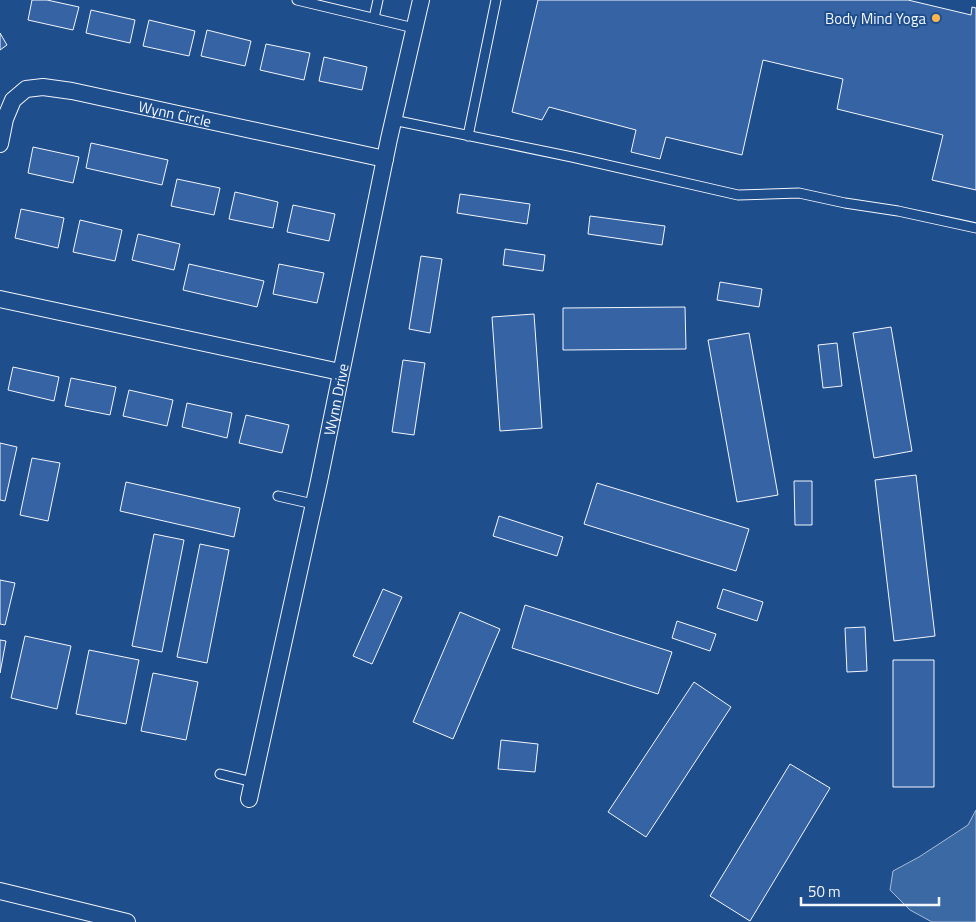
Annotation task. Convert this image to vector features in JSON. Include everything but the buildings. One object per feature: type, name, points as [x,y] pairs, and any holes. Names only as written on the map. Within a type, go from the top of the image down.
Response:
[{"type":"street","name":"Wynn Drive","points":[[249,798],[313,504],[393,120],[421,0]]},
{"type":"street","name":"Wynn Circle","points":[[0,144],[5,119],[13,100],[26,89],[43,87],[82,93],[385,159]]},
{"type":"street","points":[[0,299],[340,372]]},
{"type":"street","points":[[0,891],[108,920],[127,922]]},
{"type":"lane","points":[[297,0],[414,28]]},
{"type":"lane","points":[[374,18],[378,0]]},
{"type":"lane","points":[[468,136],[496,0]]},
{"type":"lane","points":[[393,120],[572,157],[738,195],[799,192],[845,203],[898,211],[976,228]]},
{"type":"lane","points":[[278,496],[313,504]]},
{"type":"lane","points":[[220,774],[253,782]]},
{"type":"water","points":[[976,810],[976,922],[932,922],[910,910],[890,890],[893,871],[919,857],[968,825]]},
{"type":"place","name":"Body Mind Yoga","points":[[936,18]]}]
